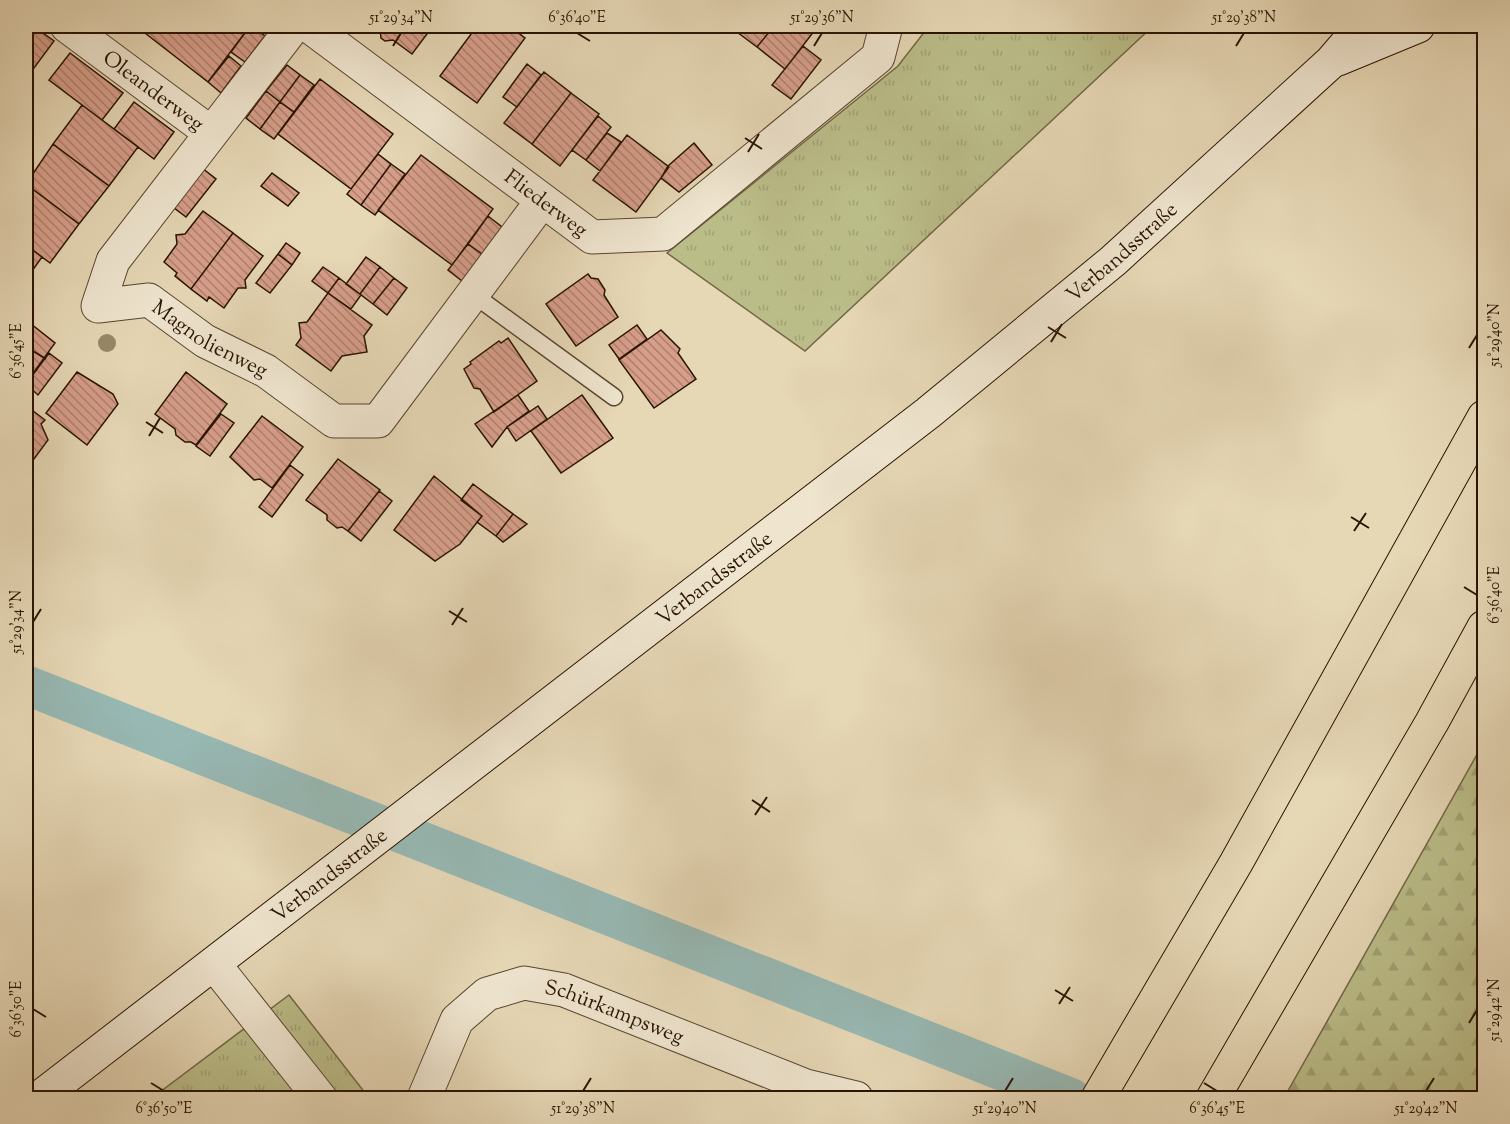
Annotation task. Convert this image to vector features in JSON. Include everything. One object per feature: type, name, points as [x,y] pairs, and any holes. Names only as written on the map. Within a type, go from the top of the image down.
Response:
[{"type":"highway","points":[[1098,1098],[1368,631],[1485,417]]},
{"type":"highway","points":[[1213,1098],[1485,627]]},
{"type":"street","name":"Oleanderweg","points":[[67,26],[211,133]]},
{"type":"street","name":"Magnolienweg","points":[[294,26],[113,261],[98,306],[149,300],[205,341],[266,371],[334,421],[378,421],[542,201]]},
{"type":"street","name":"Fliederweg","points":[[309,26],[592,237],[663,234],[878,57],[886,26]]},
{"type":"street","name":"Verbandsstraße","points":[[39,1098],[928,413],[1113,261],[1331,62],[1362,26]]},
{"type":"street","points":[[1331,62],[1418,26]]},
{"type":"street","points":[[214,964],[320,1098]]},
{"type":"street","name":"Schürkampsweg","points":[[424,1098],[457,1020],[487,994],[524,983],[564,990],[806,1086],[856,1098]]},
{"type":"lane","points":[[474,295],[614,397]]},
{"type":"green space","points":[[929,26],[1153,26],[805,351],[667,253],[898,66]]},
{"type":"green space","points":[[1484,742],[1484,1098],[1284,1098]]},
{"type":"green space","points":[[289,995],[369,1098],[152,1098]]},
{"type":"building","points":[[26,26],[33,26],[54,41],[34,68],[26,62]]},
{"type":"building","points":[[123,26],[136,26],[131,32]]},
{"type":"building","points":[[136,26],[250,26],[208,82]]},
{"type":"building","points":[[250,26],[265,36],[245,62],[231,52]]},
{"type":"building","points":[[374,26],[433,26],[412,54],[393,40],[385,41],[381,38],[380,29]]},
{"type":"building","points":[[477,26],[509,26],[525,38],[477,103],[440,76]]},
{"type":"building","points":[[729,26],[774,26],[757,47]]},
{"type":"building","points":[[774,26],[818,26],[785,69],[757,47]]},
{"type":"building","points":[[803,46],[821,60],[791,99],[772,85]]},
{"type":"building","points":[[70,53],[123,93],[102,120],[49,80]]},
{"type":"building","points":[[229,56],[241,66],[221,93],[208,82]]},
{"type":"building","points":[[527,64],[541,75],[517,107],[503,97]]},
{"type":"building","points":[[287,65],[300,75],[280,102],[266,91]]},
{"type":"building","points":[[544,72],[571,93],[532,144],[504,123]]},
{"type":"building","points":[[300,75],[314,85],[294,112],[280,102]]},
{"type":"building","points":[[320,79],[393,134],[351,189],[278,134]]},
{"type":"building","points":[[266,91],[280,102],[260,129],[246,118]]},
{"type":"building","points":[[571,93],[599,114],[560,166],[532,144]]},
{"type":"building","points":[[134,102],[174,132],[154,159],[114,129]]},
{"type":"building","points":[[280,102],[294,112],[274,139],[260,129]]},
{"type":"building","points":[[82,105],[138,147],[109,186],[53,144]]},
{"type":"building","points":[[598,116],[611,127],[586,160],[572,150]]},
{"type":"building","points":[[607,133],[621,142],[600,171],[586,160]]},
{"type":"building","points":[[627,135],[669,167],[636,212],[593,180]]},
{"type":"building","points":[[694,143],[712,165],[679,192],[661,178],[668,166]]},
{"type":"building","points":[[53,144],[109,186],[79,224],[26,184]]},
{"type":"building","points":[[378,154],[391,164],[361,205],[347,194]]},
{"type":"building","points":[[421,155],[493,209],[452,265],[378,210]]},
{"type":"building","points":[[391,164],[405,174],[375,215],[361,205]]},
{"type":"building","points":[[202,168],[216,179],[186,217],[173,207]]},
{"type":"building","points":[[272,173],[299,193],[288,206],[261,186]]},
{"type":"building","points":[[26,184],[79,224],[50,263],[26,245]]},
{"type":"building","points":[[203,211],[233,233],[191,289],[175,276],[177,273],[164,262],[177,244],[176,235],[185,234]]},
{"type":"building","points":[[488,216],[502,227],[482,254],[468,244]]},
{"type":"building","points":[[233,233],[263,256],[245,280],[246,288],[238,288],[224,308],[209,297],[207,301],[191,289]]},
{"type":"building","points":[[286,243],[300,253],[292,265],[278,254]]},
{"type":"building","points":[[468,244],[482,254],[462,281],[448,270]]},
{"type":"building","points":[[26,245],[42,257],[32,271],[26,265]]},
{"type":"building","points":[[278,254],[292,265],[270,293],[256,283]]},
{"type":"building","points":[[366,257],[380,267],[360,294],[346,284]]},
{"type":"building","points":[[323,267],[339,278],[328,293],[312,281]]},
{"type":"building","points":[[380,267],[394,278],[373,304],[360,294]]},
{"type":"building","points":[[588,274],[591,278],[598,279],[605,290],[604,295],[618,317],[576,346],[546,304]]},
{"type":"building","points":[[339,278],[361,295],[351,309],[328,293]]},
{"type":"building","points":[[394,278],[407,288],[387,315],[373,304]]},
{"type":"building","points":[[328,293],[372,325],[364,336],[367,352],[342,356],[331,371],[296,345],[301,338],[299,323],[307,322]]},
{"type":"building","points":[[26,320],[55,343],[26,383]]},
{"type":"building","points":[[637,325],[647,339],[619,359],[609,345]]},
{"type":"building","points":[[661,330],[680,349],[678,353],[696,379],[654,408],[619,360]]},
{"type":"building","points":[[508,338],[537,381],[494,412],[480,389],[474,388],[464,369],[499,341],[501,343]]},
{"type":"building","points":[[49,353],[62,363],[38,395],[26,384]]},
{"type":"building","points":[[77,372],[113,394],[118,404],[87,445],[46,413]]},
{"type":"building","points":[[186,372],[227,404],[196,445],[185,442],[176,435],[175,429],[155,414]]},
{"type":"building","points":[[518,395],[529,411],[507,427],[492,447],[475,424]]},
{"type":"building","points":[[582,395],[613,438],[561,473],[531,431]]},
{"type":"building","points":[[538,406],[547,419],[516,441],[507,427]]},
{"type":"building","points":[[28,407],[45,420],[41,424],[48,440],[31,463],[26,460],[26,411]]},
{"type":"building","points":[[221,414],[234,423],[210,456],[196,446]]},
{"type":"building","points":[[262,416],[303,447],[272,488],[260,479],[254,480],[230,457]]},
{"type":"building","points":[[338,459],[380,490],[348,531],[342,527],[337,528],[327,520],[327,515],[306,500]]},
{"type":"building","points":[[290,465],[303,475],[272,517],[259,507]]},
{"type":"building","points":[[434,476],[482,516],[460,544],[435,561],[394,530]]},
{"type":"building","points":[[473,484],[513,514],[496,536],[477,522],[482,516],[461,500]]},
{"type":"building","points":[[379,491],[392,501],[361,541],[348,531]]},
{"type":"building","points":[[513,514],[527,524],[503,542],[496,536]]},
{"type":"waterway","points":[[26,685],[1071,1098]]}]
